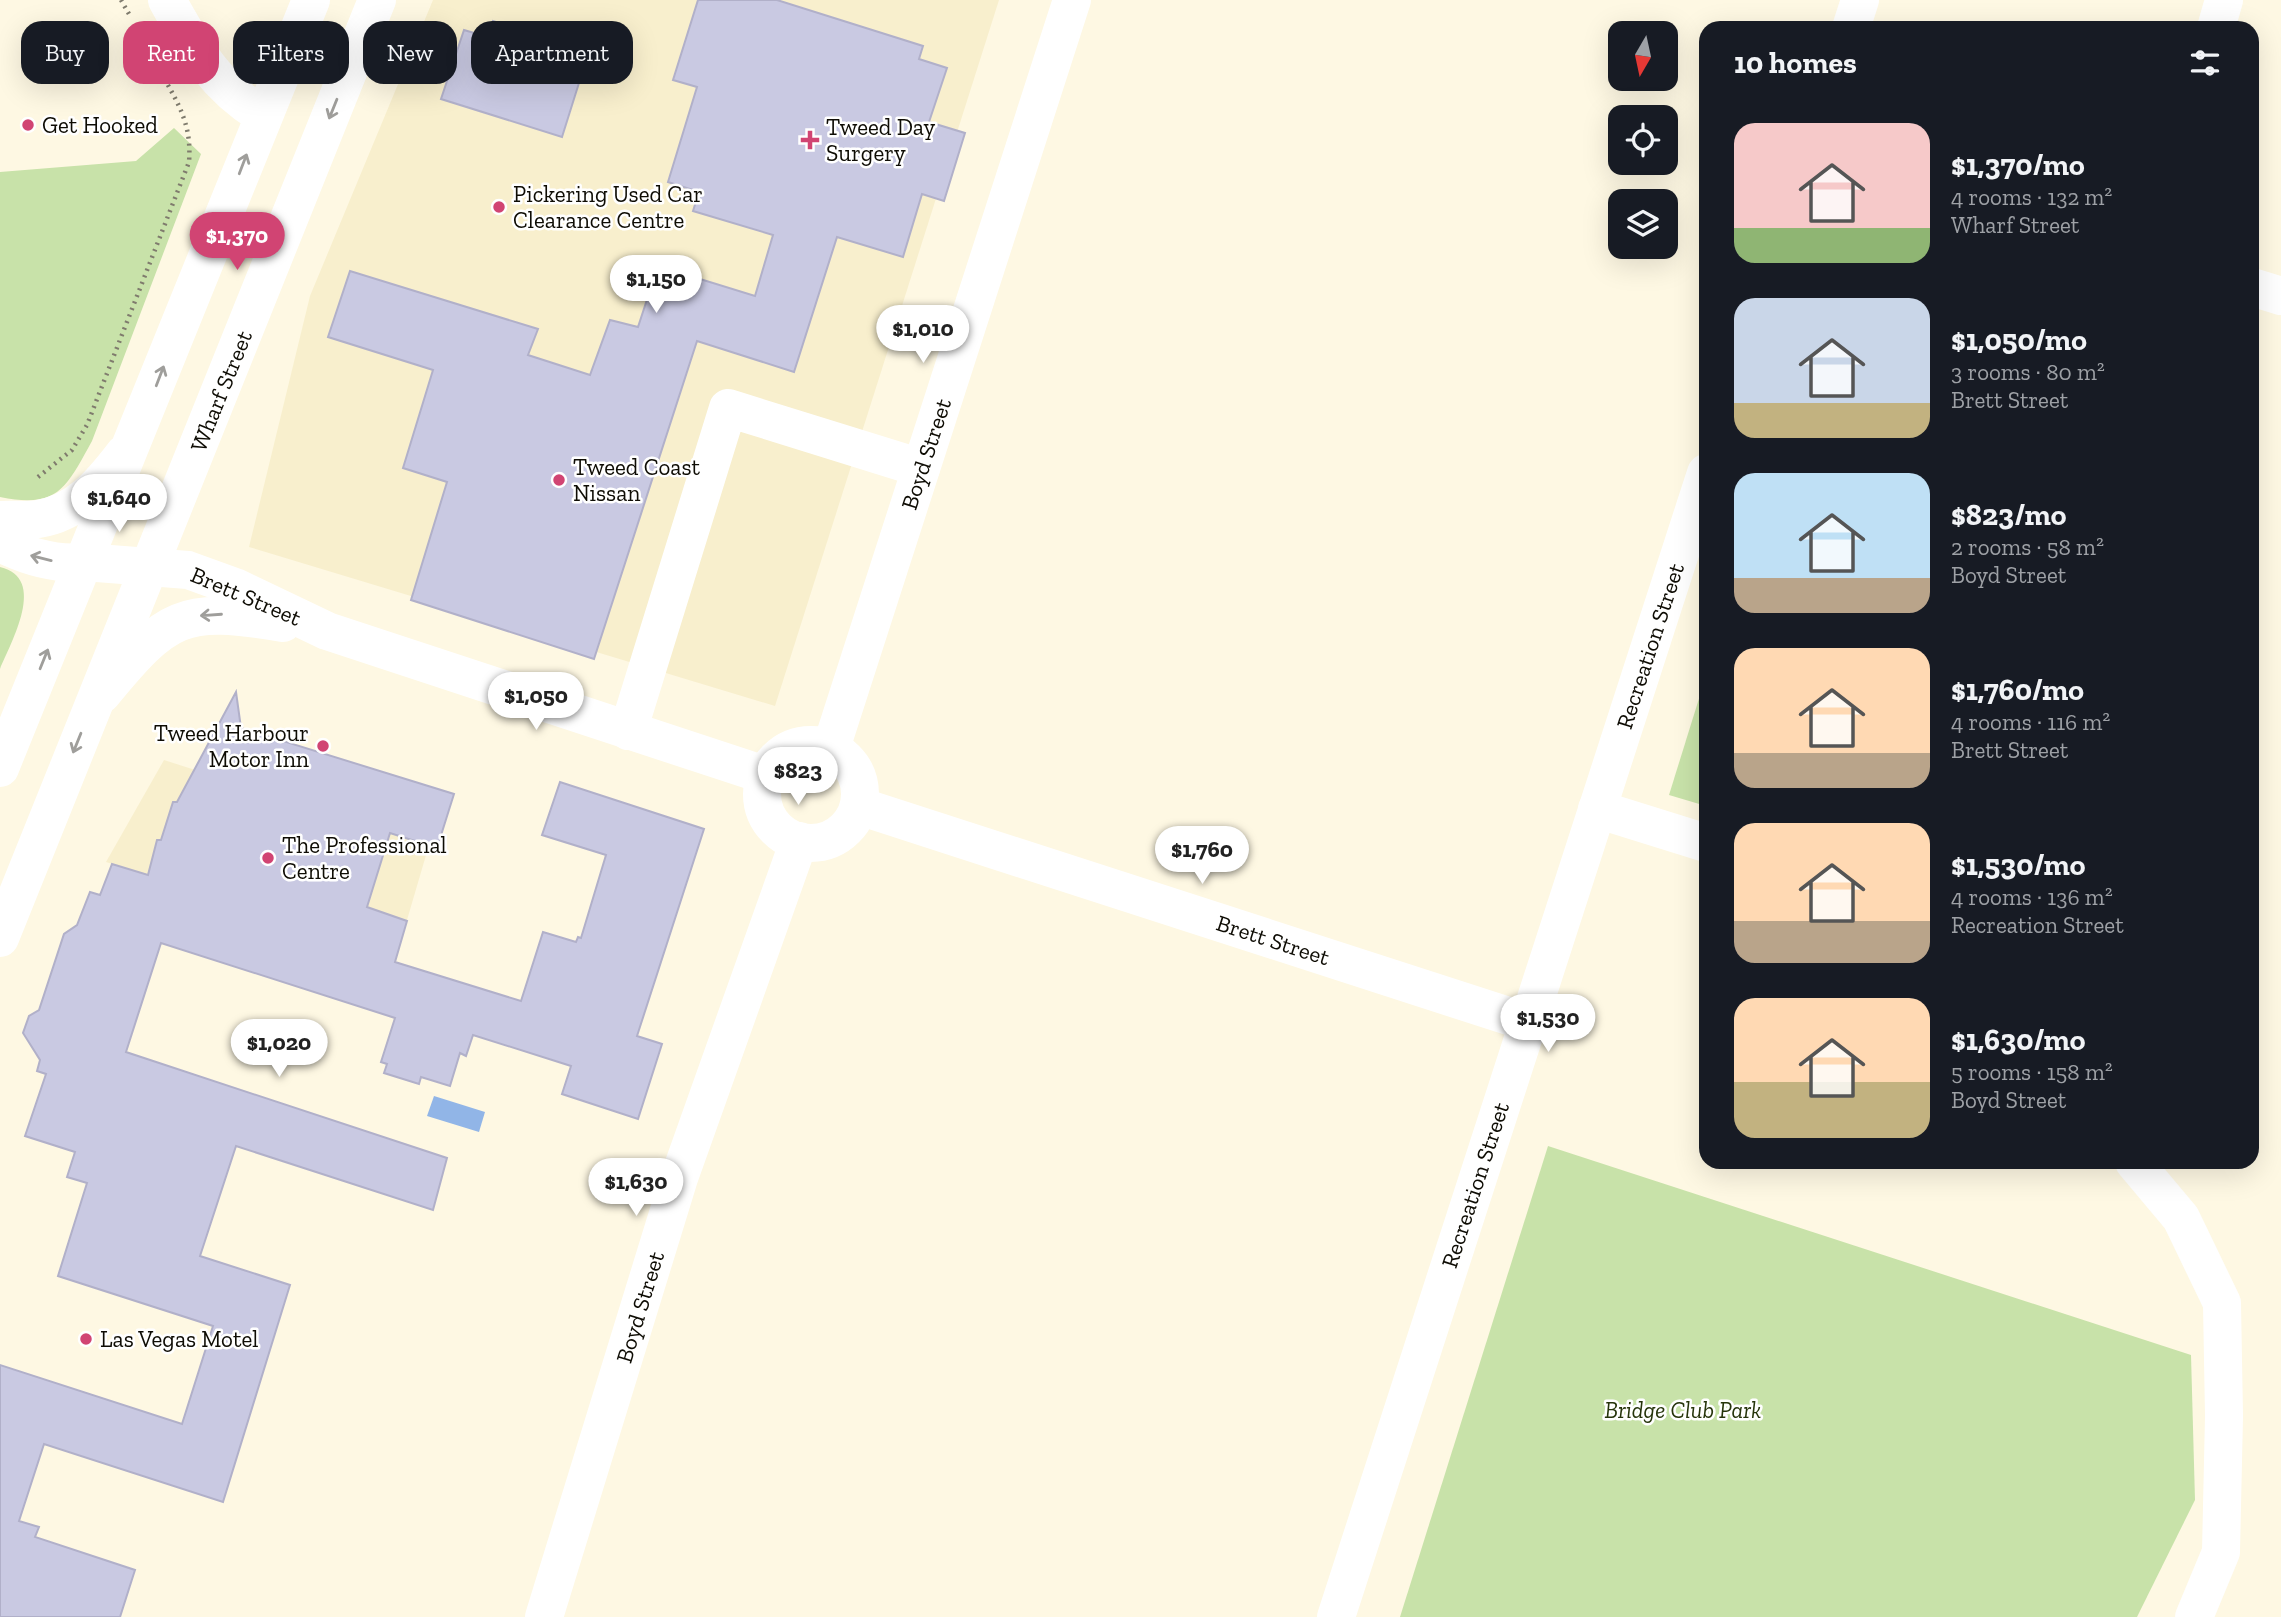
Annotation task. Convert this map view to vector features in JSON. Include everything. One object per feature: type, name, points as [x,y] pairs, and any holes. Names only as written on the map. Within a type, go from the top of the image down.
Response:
[{"type":"street","points":[[167,0],[208,69],[240,101],[262,116]]},
{"type":"street","points":[[0,768],[311,0]]},
{"type":"street","name":"Wharf Street","points":[[0,938],[377,0]]},
{"type":"street","name":"Boyd Street","points":[[831,748],[1072,0]]},
{"type":"street","points":[[1853,21],[1860,0]]},
{"type":"street","points":[[2218,21],[2224,0]]},
{"type":"street","points":[[2259,289],[2281,296]]},
{"type":"street","points":[[628,731],[728,408],[921,468]]},
{"type":"street","points":[[0,520],[37,519],[61,513],[86,498],[135,440]]},
{"type":"street","name":"Recreation Street","points":[[1336,1617],[1699,495]]},
{"type":"street","name":"Brett Street","points":[[0,544],[67,564],[84,562],[188,570],[235,587],[327,631],[765,775]]},
{"type":"street","name":"Brett Street","points":[[92,707],[139,648],[165,629],[194,616],[226,614],[327,631]]},
{"type":"street","points":[[812,745],[831,748],[845,758],[856,772],[860,789],[859,806],[842,832],[829,840],[814,843],[799,841],[783,834],[771,823],[761,792],[765,775],[776,759],[792,748],[812,745]]},
{"type":"street","name":"Brett Street","points":[[859,806],[1527,1022]]},
{"type":"street","points":[[1597,809],[1699,841]]},
{"type":"street","name":"Boyd Street","points":[[544,1617],[680,1178],[799,841]]},
{"type":"street","points":[[2140,1169],[2181,1218],[2222,1303],[2224,1416],[2221,1552],[2194,1617]]},
{"type":"path","points":[[121,0],[133,21]]},
{"type":"path","points":[[30,482],[72,450],[88,425],[189,162],[191,139],[183,113],[167,84]]},
{"type":"shaded area","points":[[433,0],[999,0],[775,706],[249,547],[310,296],[398,84],[457,84],[457,21],[424,21]]},
{"type":"shaded area","name":"The Professional Centre","points":[[164,760],[429,845],[397,954],[106,862]]},
{"type":"green space","points":[[174,128],[201,154],[92,441],[67,483],[58,491],[35,500],[0,497],[0,172],[136,161]]},
{"type":"green space","points":[[0,567],[14,573],[22,584],[24,597],[17,628],[0,669]]},
{"type":"green space","points":[[1699,699],[1699,804],[1669,795]]},
{"type":"green space","name":"Bridge Club Park","points":[[1548,1146],[2191,1355],[2195,1500],[2137,1617],[1400,1617]]},
{"type":"water","points":[[434,1096],[485,1112],[479,1132],[427,1116]]},
{"type":"building","points":[[698,0],[777,0],[923,46],[919,59],[947,68],[929,122],[965,133],[944,201],[922,194],[903,257],[837,237],[794,372],[697,341],[594,659],[411,600],[447,482],[403,468],[433,370],[328,337],[350,271],[538,329],[528,355],[590,375],[610,320],[638,327],[658,266],[755,296],[773,235],[693,211],[699,192],[668,182],[697,87],[673,80]]},
{"type":"building","points":[[464,30],[471,32],[471,84],[579,84],[562,137],[441,99],[446,84],[457,84],[457,51]]},
{"type":"building","points":[[236,692],[241,728],[454,794],[437,848],[390,833],[367,907],[407,921],[395,962],[521,1001],[543,932],[576,942],[578,937],[581,938],[606,855],[542,835],[560,782],[704,829],[637,1036],[662,1044],[638,1119],[562,1094],[571,1066],[473,1035],[466,1056],[460,1053],[450,1086],[421,1077],[419,1084],[384,1073],[387,1064],[381,1062],[395,1018],[161,943],[126,1052],[447,1158],[433,1210],[236,1146],[200,1256],[290,1285],[223,1502],[44,1444],[19,1521],[39,1527],[35,1537],[135,1570],[120,1617],[0,1617],[0,1365],[182,1424],[213,1326],[58,1276],[87,1183],[67,1177],[75,1152],[25,1136],[46,1074],[37,1071],[40,1060],[23,1033],[29,1016],[39,1010],[64,934],[77,925],[90,892],[100,895],[112,864],[148,875],[157,840],[161,840],[173,802],[177,802]]},
{"type":"place","name":"Get Hooked","points":[[28,125]]},
{"type":"place","name":"Tweed Day Surgery","points":[[810,140]]},
{"type":"place","name":"Pickering Used Car Clearance Centre","points":[[499,207]]},
{"type":"place","name":"Tweed Coast Nissan","points":[[559,480]]},
{"type":"place","name":"Tweed Harbour Motor Inn","points":[[323,746]]},
{"type":"place","name":"The Professional Centre","points":[[268,858]]},
{"type":"place","name":"Las Vegas Motel","points":[[86,1339]]}]
